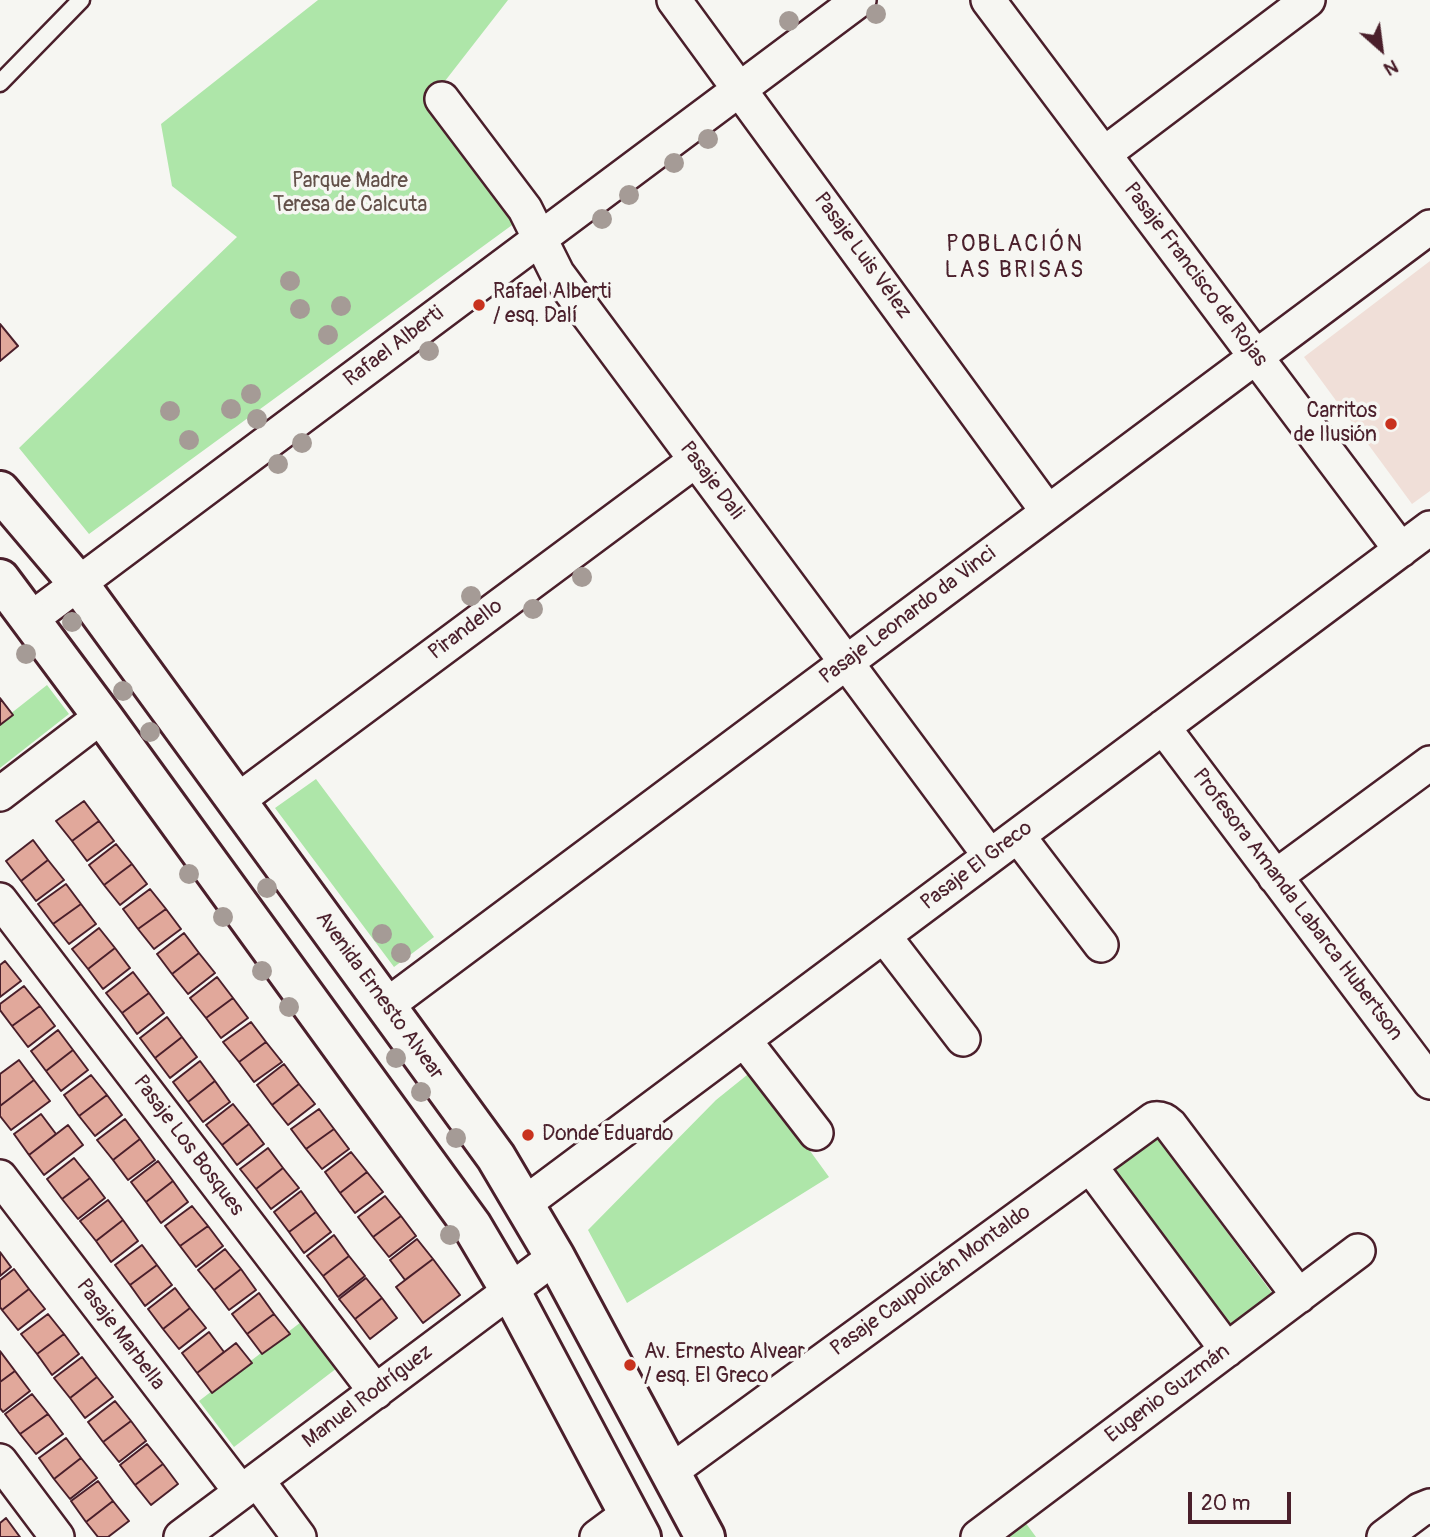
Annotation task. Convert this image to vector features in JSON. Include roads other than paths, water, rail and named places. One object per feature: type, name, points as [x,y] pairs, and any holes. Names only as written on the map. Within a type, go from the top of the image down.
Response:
[{"type":"main road","name":"Avenida Ernesto Alvear","points":[[0,491],[78,583],[496,1157],[555,1257],[705,1537]]},
{"type":"main road","points":[[0,579],[472,1226],[511,1292],[635,1525]]},
{"type":"street","name":"Pasaje Luis Vélez","points":[[674,0],[1048,512]]},
{"type":"street","name":"Rafael Alberti","points":[[31,619],[859,0]]},
{"type":"street","name":"Pasaje Francisco de Rojas","points":[[988,0],[1401,550]]},
{"type":"street","points":[[1104,154],[1308,0]]},
{"type":"street","name":"Pasaje Dali","points":[[442,99],[525,209],[557,272],[990,856]]},
{"type":"street","name":"Pasaje Leonardo da Vinci","points":[[386,1006],[1430,227]]},
{"type":"street","name":"Pirandello","points":[[237,801],[696,460]]},
{"type":"street","name":"Pasaje El Greco","points":[[524,1204],[1430,528]]},
{"type":"street","points":[[0,794],[102,716]]},
{"type":"street","name":"Profesora Amanda Labarca Hubertson","points":[[1163,727],[1430,1082]]},
{"type":"street","points":[[1275,877],[1427,772]]},
{"type":"street","points":[[1018,836],[1101,946]]},
{"type":"street","name":"Pasaje Los Bosques","points":[[0,900],[376,1392]]},
{"type":"street","points":[[884,936],[963,1039]]},
{"type":"street","points":[[744,1040],[816,1133]]},
{"type":"street","name":"Pasaje Caupolicán Montaldo","points":[[670,1472],[1149,1122],[1160,1118],[1170,1125],[1299,1296]]},
{"type":"street","points":[[1090,1166],[1227,1350]]},
{"type":"street","name":"Pasaje Marbella","points":[[0,1177],[249,1486],[299,1537]]},
{"type":"street","name":"Eugenio Guzmán","points":[[978,1537],[1358,1251]]},
{"type":"street","name":"Manuel Rodríguez","points":[[181,1537],[555,1257]]},
{"type":"street","points":[[0,1461],[57,1537]]},
{"type":"street","points":[[1384,1537],[1420,1510],[1430,1506]]},
{"type":"street","points":[[597,1537],[635,1525]]},
{"type":"lane","points":[[0,83],[81,0]]},
{"type":"place","name":"Rafael Alberti / esq. Dalí","points":[[479,305]]},
{"type":"place","name":"Carritos de Ilusión","points":[[1391,424]]},
{"type":"place","name":"Donde Eduardo","points":[[528,1135]]},
{"type":"place","name":"Av. Ernesto Alvear / esq. El Greco","points":[[630,1365]]},
{"type":"district","name":"POBLACIÓN LAS BRISAS","points":[[1015,258]]},
{"type":"park label","name":"Parque Madre Teresa de Calcuta","points":[[350,194]]}]
